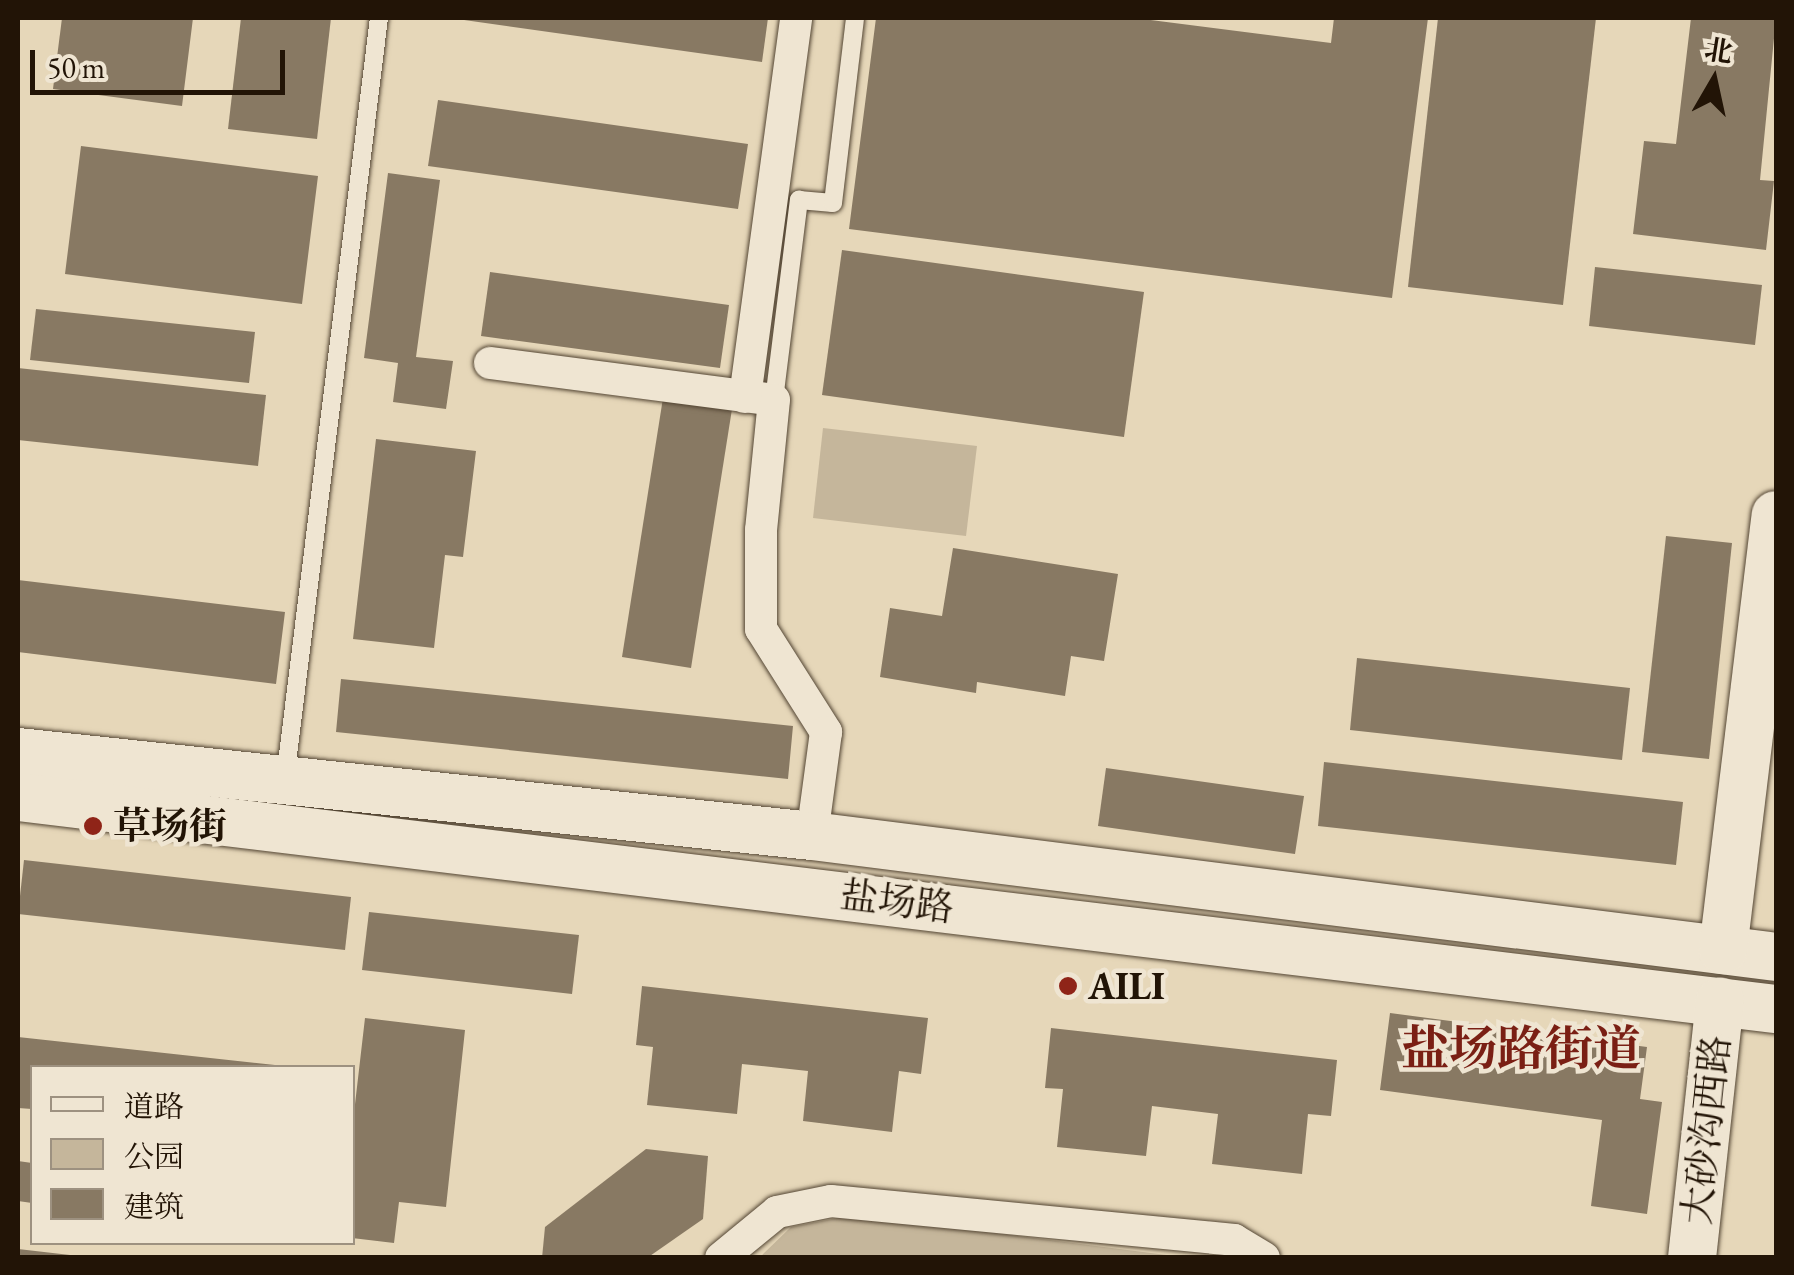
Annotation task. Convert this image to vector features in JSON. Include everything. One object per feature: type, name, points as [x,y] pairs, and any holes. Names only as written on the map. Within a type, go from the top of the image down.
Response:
[{"type":"main road","points":[[1723,950],[1776,515]]},
{"type":"main road","name":"盐场路","points":[[18,752],[812,836],[1776,957]]},
{"type":"main road","name":"盐场路","points":[[18,797],[1774,1008]]},
{"type":"main road","name":"大砂沟西路","points":[[1692,1258],[1720,1002]]},
{"type":"street","points":[[796,18],[759,398],[760,629],[826,732],[812,836]]},
{"type":"street","points":[[490,363],[759,398]]},
{"type":"street","points":[[721,1258],[776,1212],[831,1201],[1234,1240],[1264,1258]]},
{"type":"lane","points":[[285,779],[379,18]]},
{"type":"lane","points":[[759,398],[799,200],[833,203],[855,18]]},
{"type":"green space","points":[[823,428],[977,446],[966,536],[813,518]]},
{"type":"green space","points":[[853,1215],[1182,1257],[759,1258],[791,1227]]},
{"type":"building","points":[[62,18],[193,18],[182,106],[53,89]]},
{"type":"building","points":[[241,18],[331,18],[317,139],[228,129]]},
{"type":"building","points":[[450,18],[768,18],[762,62]]},
{"type":"building","points":[[876,18],[1135,18],[1331,43],[1334,18],[1428,18],[1392,298],[849,229]]},
{"type":"building","points":[[1438,18],[1596,18],[1563,305],[1408,287]]},
{"type":"building","points":[[1691,18],[1776,18],[1760,180],[1774,181],[1766,250],[1633,234],[1644,141],[1676,144]]},
{"type":"building","points":[[438,100],[748,144],[738,209],[428,166]]},
{"type":"building","points":[[81,146],[318,176],[302,304],[65,274]]},
{"type":"building","points":[[388,173],[440,180],[416,357],[453,361],[446,409],[393,402],[398,363],[364,358]]},
{"type":"building","points":[[842,250],[1144,292],[1124,437],[822,395]]},
{"type":"building","points":[[1595,267],[1762,285],[1755,345],[1589,326]]},
{"type":"building","points":[[490,272],[729,305],[720,368],[481,336]]},
{"type":"building","points":[[36,309],[255,332],[249,383],[30,360]]},
{"type":"building","points":[[18,368],[266,395],[258,466],[18,440]]},
{"type":"building","points":[[663,398],[732,409],[691,668],[622,657]]},
{"type":"building","points":[[376,439],[476,451],[463,557],[445,555],[434,648],[353,639]]},
{"type":"building","points":[[1666,536],[1732,543],[1709,759],[1642,752]]},
{"type":"building","points":[[953,548],[1118,574],[1104,661],[1071,656],[1065,696],[977,682],[976,693],[880,677],[890,608],[942,616]]},
{"type":"building","points":[[18,580],[285,612],[276,684],[18,652]]},
{"type":"building","points":[[1357,658],[1630,688],[1622,760],[1350,730]]},
{"type":"building","points":[[341,679],[793,726],[788,779],[336,732]]},
{"type":"building","points":[[1324,762],[1683,802],[1676,865],[1318,826]]},
{"type":"building","points":[[1106,768],[1304,796],[1295,854],[1098,826]]},
{"type":"building","points":[[24,860],[351,897],[345,950],[18,914]]},
{"type":"building","points":[[369,912],[579,935],[572,994],[362,970]]},
{"type":"building","points":[[642,986],[928,1018],[921,1074],[899,1071],[892,1132],[803,1121],[808,1071],[742,1064],[737,1114],[647,1105],[653,1047],[636,1045]]},
{"type":"building","points":[[1390,1013],[1647,1047],[1640,1099],[1662,1102],[1647,1214],[1591,1206],[1602,1120],[1380,1090]]},
{"type":"building","points":[[365,1018],[465,1030],[446,1207],[399,1202],[394,1243],[355,1238],[355,1104]]},
{"type":"building","points":[[1051,1028],[1337,1060],[1331,1116],[1308,1114],[1302,1174],[1212,1164],[1218,1114],[1152,1106],[1146,1156],[1057,1147],[1063,1089],[1045,1088]]},
{"type":"building","points":[[18,1037],[275,1065],[30,1065],[30,1109],[18,1108]]},
{"type":"building","points":[[646,1149],[708,1156],[703,1219],[647,1258],[542,1258],[545,1227]]},
{"type":"building","points":[[18,1161],[30,1163],[30,1203],[18,1201]]},
{"type":"building","points":[[18,1249],[70,1255],[70,1258],[18,1258]]},
{"type":"place","name":"草场街","points":[[93,826]]},
{"type":"place","name":"AILI","points":[[1068,986]]},
{"type":"district","name":"盐场路街道","points":[[1521,1049]]}]
